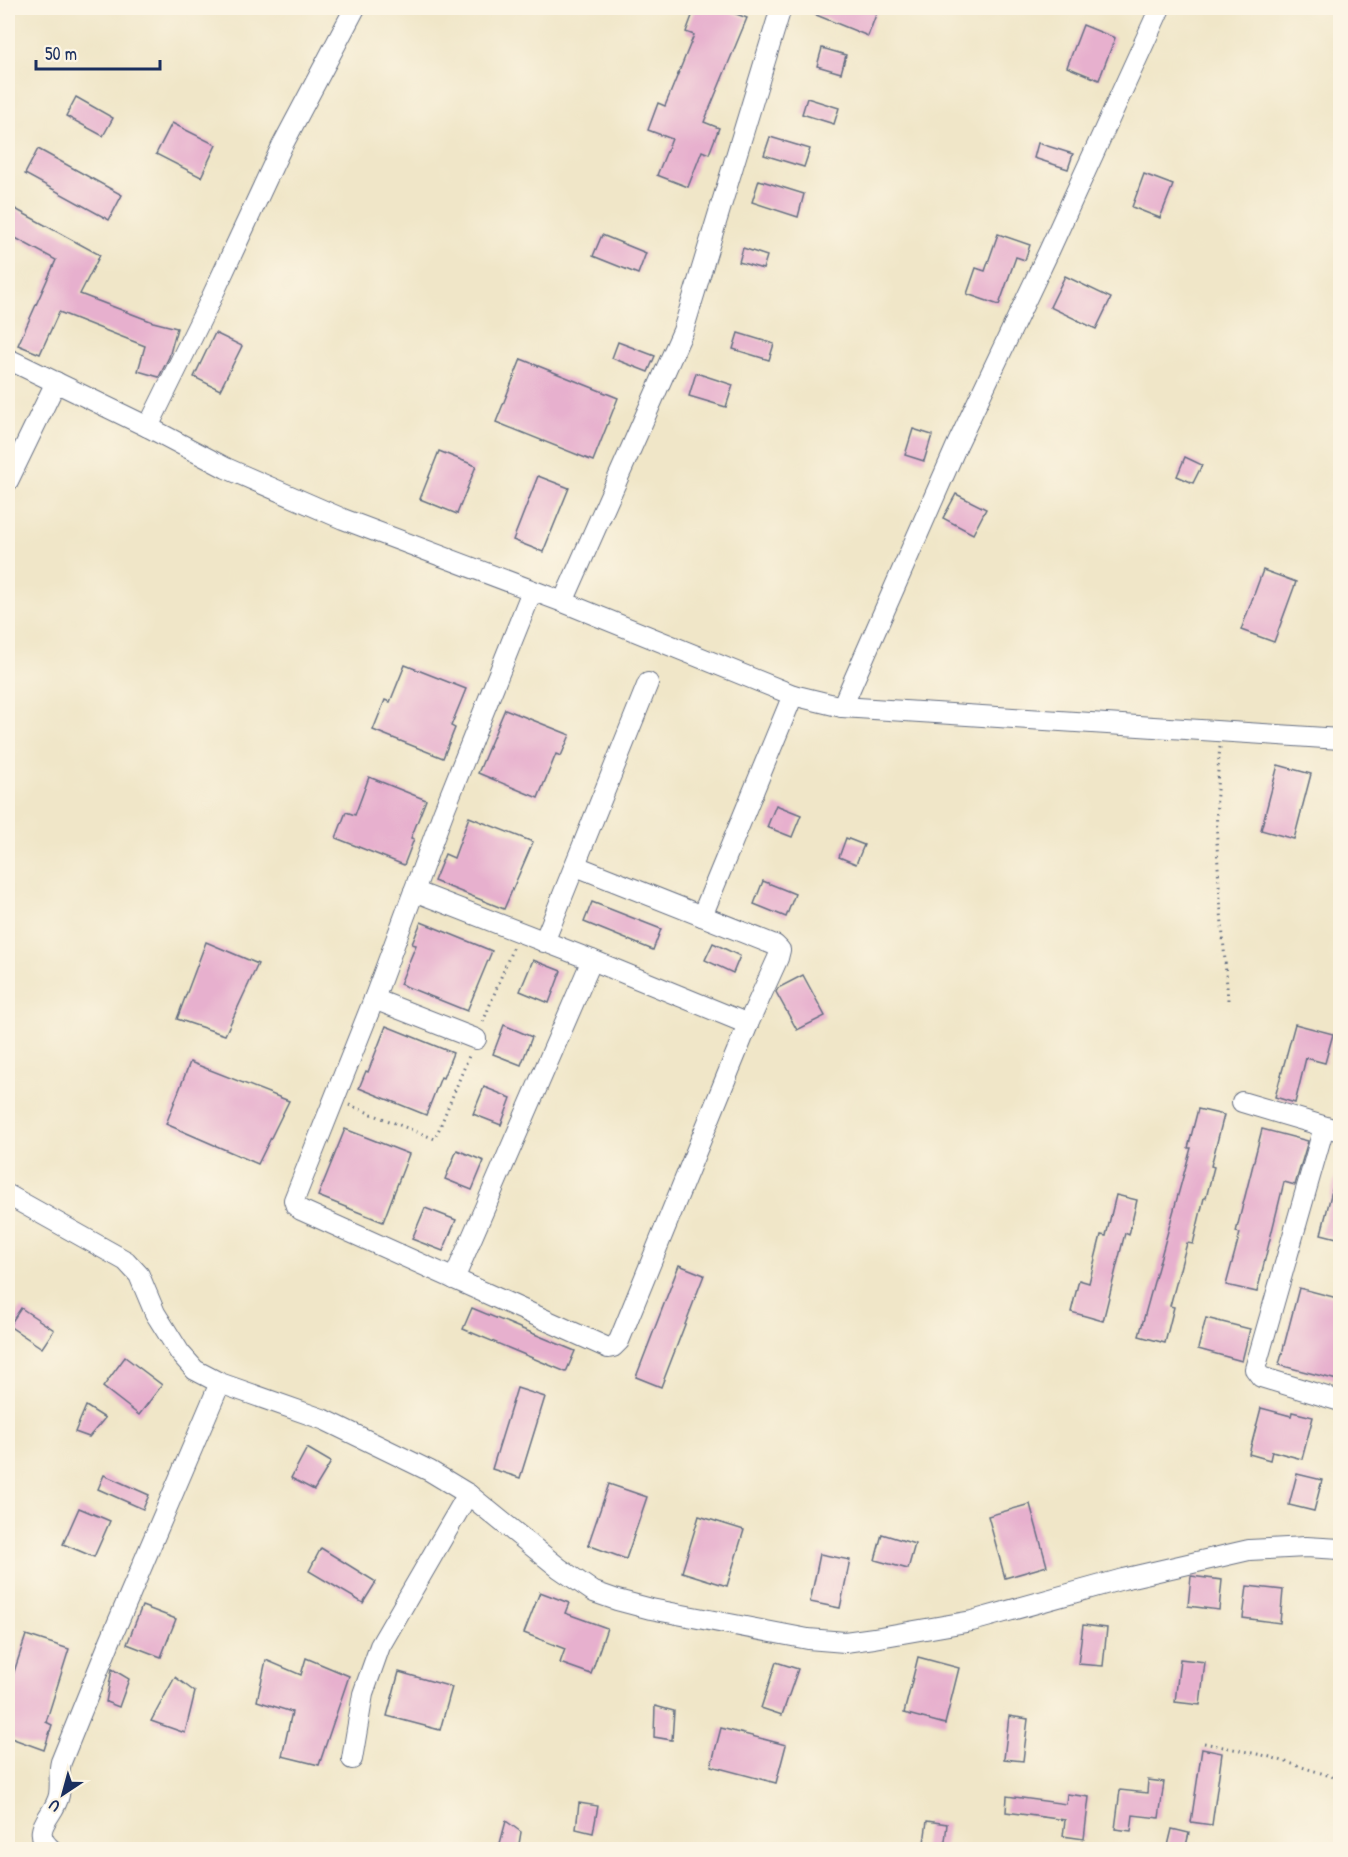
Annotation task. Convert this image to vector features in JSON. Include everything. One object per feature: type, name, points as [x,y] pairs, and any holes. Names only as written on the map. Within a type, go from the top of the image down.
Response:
[{"type":"street","points":[[148,427],[282,146],[356,8]]},
{"type":"street","points":[[564,602],[683,331],[781,8]]},
{"type":"street","points":[[842,707],[957,445],[1160,8]]},
{"type":"street","points":[[8,359],[226,468],[343,519],[564,602],[793,695],[842,707],[1341,739]]},
{"type":"street","points":[[8,480],[56,382]]},
{"type":"street","points":[[532,591],[295,1197],[296,1206],[301,1210],[604,1347],[613,1347],[616,1345],[780,950],[775,945],[576,866]]},
{"type":"street","points":[[544,942],[648,683]]},
{"type":"street","points":[[702,916],[793,695]]},
{"type":"street","points":[[414,891],[748,1024]]},
{"type":"street","points":[[454,1279],[592,960]]},
{"type":"street","points":[[374,999],[476,1039]]},
{"type":"street","points":[[1242,1102],[1333,1129],[1255,1369],[1260,1377],[1341,1401]]},
{"type":"street","points":[[8,1195],[126,1261],[139,1275],[155,1313],[180,1353],[195,1370],[220,1383],[334,1424],[430,1471],[468,1494],[559,1568],[594,1592],[616,1600],[651,1609],[833,1642],[874,1638],[972,1621],[1122,1580],[1249,1550],[1306,1547],[1341,1549]]},
{"type":"street","points":[[52,1850],[42,1840],[41,1832],[59,1798],[61,1762],[220,1383]]},
{"type":"street","points":[[352,1759],[363,1694],[380,1646],[468,1494]]},
{"type":"path","points":[[1221,730],[1216,788],[1216,848],[1228,999]]},
{"type":"path","points":[[333,1099],[435,1139],[519,933]]},
{"type":"path","points":[[1204,1743],[1267,1756],[1341,1779]]},
{"type":"building","points":[[695,8],[720,8],[747,18],[704,122],[719,128],[709,154],[702,151],[688,187],[657,175],[672,139],[648,130],[658,103],[665,106],[694,35],[686,32]]},
{"type":"building","points":[[799,8],[865,8],[877,12],[868,36]]},
{"type":"building","points":[[1083,25],[1115,38],[1099,80],[1067,67]]},
{"type":"building","points":[[822,48],[846,55],[841,73],[817,66]]},
{"type":"building","points":[[76,97],[113,118],[103,136],[66,116]]},
{"type":"building","points":[[807,98],[839,108],[834,124],[802,114]]},
{"type":"building","points":[[172,123],[216,145],[201,177],[156,154]]},
{"type":"building","points":[[770,137],[810,149],[804,167],[764,155]]},
{"type":"building","points":[[1038,143],[1073,154],[1068,169],[1034,158]]},
{"type":"building","points":[[38,149],[122,195],[109,220],[25,174]]},
{"type":"building","points":[[1144,174],[1173,185],[1160,218],[1132,207]]},
{"type":"building","points":[[759,180],[804,194],[798,217],[752,202]]},
{"type":"building","points":[[8,205],[100,255],[80,294],[153,322],[177,328],[169,357],[159,377],[138,371],[145,346],[59,312],[40,354],[18,345],[56,260],[8,234]]},
{"type":"building","points":[[998,234],[1030,245],[1025,260],[1016,257],[999,305],[967,294],[976,268],[985,271]]},
{"type":"building","points":[[602,235],[646,253],[638,274],[593,256]]},
{"type":"building","points":[[743,248],[767,256],[763,269],[739,262]]},
{"type":"building","points":[[1065,276],[1111,298],[1096,329],[1050,307]]},
{"type":"building","points":[[215,333],[242,346],[220,390],[194,377]]},
{"type":"building","points":[[738,333],[774,344],[769,360],[733,349]]},
{"type":"building","points":[[618,342],[655,356],[648,372],[612,358]]},
{"type":"building","points":[[521,359],[618,398],[593,461],[496,422]]},
{"type":"building","points":[[696,373],[733,385],[726,407],[689,396]]},
{"type":"building","points":[[913,429],[932,435],[924,461],[905,455]]},
{"type":"building","points":[[439,451],[476,466],[457,514],[420,499]]},
{"type":"building","points":[[1185,457],[1202,465],[1193,483],[1177,476]]},
{"type":"building","points":[[538,476],[569,488],[543,552],[513,540]]},
{"type":"building","points":[[956,494],[986,509],[973,534],[943,518]]},
{"type":"building","points":[[1263,570],[1296,582],[1274,642],[1241,630]]},
{"type":"building","points":[[405,665],[466,689],[451,726],[455,728],[443,758],[373,730],[385,700],[390,702]]},
{"type":"building","points":[[505,709],[570,735],[561,756],[556,754],[538,798],[478,773]]},
{"type":"building","points":[[1278,765],[1311,774],[1294,839],[1261,830]]},
{"type":"building","points":[[369,777],[426,800],[411,838],[414,839],[404,865],[336,838],[346,812],[355,815]]},
{"type":"building","points":[[776,805],[801,815],[792,837],[767,827]]},
{"type":"building","points":[[469,817],[533,842],[504,909],[434,881],[445,854],[454,858]]},
{"type":"building","points":[[846,838],[864,845],[856,864],[839,857]]},
{"type":"building","points":[[763,881],[795,894],[786,917],[754,904]]},
{"type":"building","points":[[592,902],[661,929],[653,950],[584,922]]},
{"type":"building","points":[[421,922],[492,951],[467,1011],[400,984],[416,945],[412,944]]},
{"type":"building","points":[[206,942],[258,964],[225,1035],[177,1019]]},
{"type":"building","points":[[713,943],[740,956],[733,973],[705,960]]},
{"type":"building","points":[[533,960],[561,971],[549,1003],[520,991]]},
{"type":"building","points":[[803,975],[825,1016],[797,1030],[776,992],[778,988]]},
{"type":"building","points":[[1295,1024],[1333,1034],[1325,1063],[1306,1058],[1295,1103],[1275,1097]]},
{"type":"building","points":[[504,1025],[532,1037],[521,1065],[493,1054]]},
{"type":"building","points":[[386,1026],[453,1053],[426,1115],[359,1088],[366,1071],[368,1072]]},
{"type":"building","points":[[190,1062],[289,1101],[258,1164],[166,1124]]},
{"type":"building","points":[[484,1087],[511,1098],[501,1125],[473,1114]]},
{"type":"building","points":[[1198,1109],[1224,1115],[1211,1166],[1214,1167],[1193,1244],[1187,1243],[1170,1306],[1174,1307],[1165,1343],[1139,1336],[1191,1148],[1188,1148]]},
{"type":"building","points":[[345,1129],[409,1154],[383,1222],[318,1196]]},
{"type":"building","points":[[1262,1129],[1308,1141],[1295,1185],[1284,1182],[1257,1292],[1226,1285],[1240,1233],[1236,1232]]},
{"type":"building","points":[[457,1150],[484,1161],[472,1190],[445,1179]]},
{"type":"building","points":[[1336,1175],[1341,1176],[1341,1239],[1321,1234]]},
{"type":"building","points":[[1116,1195],[1137,1200],[1129,1235],[1125,1233],[1103,1321],[1071,1312],[1079,1280],[1089,1283],[1101,1235],[1106,1236]]},
{"type":"building","points":[[425,1208],[456,1220],[443,1251],[412,1239]]},
{"type":"building","points":[[679,1265],[704,1275],[661,1387],[636,1377]]},
{"type":"building","points":[[1299,1288],[1341,1299],[1341,1381],[1279,1365]]},
{"type":"building","points":[[21,1308],[54,1330],[42,1348],[9,1326]]},
{"type":"building","points":[[472,1308],[575,1351],[566,1372],[463,1329]]},
{"type":"building","points":[[1206,1318],[1250,1329],[1242,1361],[1198,1349]]},
{"type":"building","points":[[125,1357],[162,1385],[139,1415],[103,1387]]},
{"type":"building","points":[[517,1388],[545,1397],[520,1478],[492,1469]]},
{"type":"building","points":[[86,1406],[105,1418],[89,1437],[75,1432]]},
{"type":"building","points":[[1261,1408],[1291,1416],[1292,1412],[1313,1417],[1302,1459],[1272,1451],[1270,1460],[1249,1454]]},
{"type":"building","points":[[307,1448],[331,1462],[314,1490],[291,1478]]},
{"type":"building","points":[[1297,1474],[1322,1480],[1314,1511],[1289,1505]]},
{"type":"building","points":[[104,1475],[149,1495],[143,1509],[98,1489]]},
{"type":"building","points":[[609,1484],[647,1497],[626,1559],[588,1545]]},
{"type":"building","points":[[1030,1504],[1047,1566],[1005,1578],[988,1516]]},
{"type":"building","points":[[79,1508],[110,1521],[94,1557],[63,1544]]},
{"type":"building","points":[[699,1516],[744,1530],[727,1586],[682,1572]]},
{"type":"building","points":[[882,1534],[915,1544],[908,1569],[875,1560]]},
{"type":"building","points":[[321,1548],[376,1582],[363,1603],[309,1571]]},
{"type":"building","points":[[820,1554],[850,1560],[840,1608],[810,1602]]},
{"type":"building","points":[[1191,1576],[1222,1580],[1219,1610],[1188,1606]]},
{"type":"building","points":[[1247,1586],[1283,1590],[1280,1623],[1243,1618]]},
{"type":"building","points":[[540,1592],[569,1603],[565,1613],[607,1628],[591,1674],[560,1663],[565,1649],[524,1633]]},
{"type":"building","points":[[142,1606],[176,1619],[161,1657],[127,1644]]},
{"type":"building","points":[[1083,1625],[1107,1628],[1103,1666],[1078,1664]]},
{"type":"building","points":[[26,1635],[69,1649],[46,1722],[52,1725],[44,1750],[8,1737],[8,1676],[12,1678]]},
{"type":"building","points":[[918,1657],[959,1668],[945,1724],[904,1713]]},
{"type":"building","points":[[306,1658],[349,1676],[319,1765],[282,1756],[292,1712],[257,1701],[266,1660],[301,1675]]},
{"type":"building","points":[[1180,1659],[1205,1662],[1200,1705],[1175,1702]]},
{"type":"building","points":[[776,1662],[798,1669],[782,1715],[761,1708]]},
{"type":"building","points":[[112,1669],[129,1679],[119,1707],[106,1702]]},
{"type":"building","points":[[399,1672],[452,1687],[440,1730],[387,1716]]},
{"type":"building","points":[[175,1677],[195,1692],[185,1733],[151,1721]]},
{"type":"building","points":[[655,1706],[674,1711],[672,1740],[654,1737]]},
{"type":"building","points":[[1009,1716],[1028,1719],[1023,1761],[1004,1759]]},
{"type":"building","points":[[721,1728],[786,1745],[776,1783],[711,1766]]},
{"type":"building","points":[[1202,1749],[1222,1753],[1212,1825],[1191,1822]]},
{"type":"building","points":[[1148,1780],[1164,1782],[1159,1818],[1133,1815],[1131,1831],[1115,1829],[1120,1790],[1147,1793]]},
{"type":"building","points":[[1067,1794],[1089,1797],[1084,1839],[1063,1836],[1065,1820],[1006,1812],[1007,1796],[1066,1804]]},
{"type":"building","points":[[579,1803],[598,1806],[593,1833],[576,1829]]},
{"type":"building","points":[[506,1821],[521,1832],[518,1850],[506,1850],[499,1847]]},
{"type":"building","points":[[927,1821],[947,1824],[944,1850],[923,1850]]},
{"type":"building","points":[[1172,1829],[1189,1833],[1185,1850],[1167,1850]]}]
